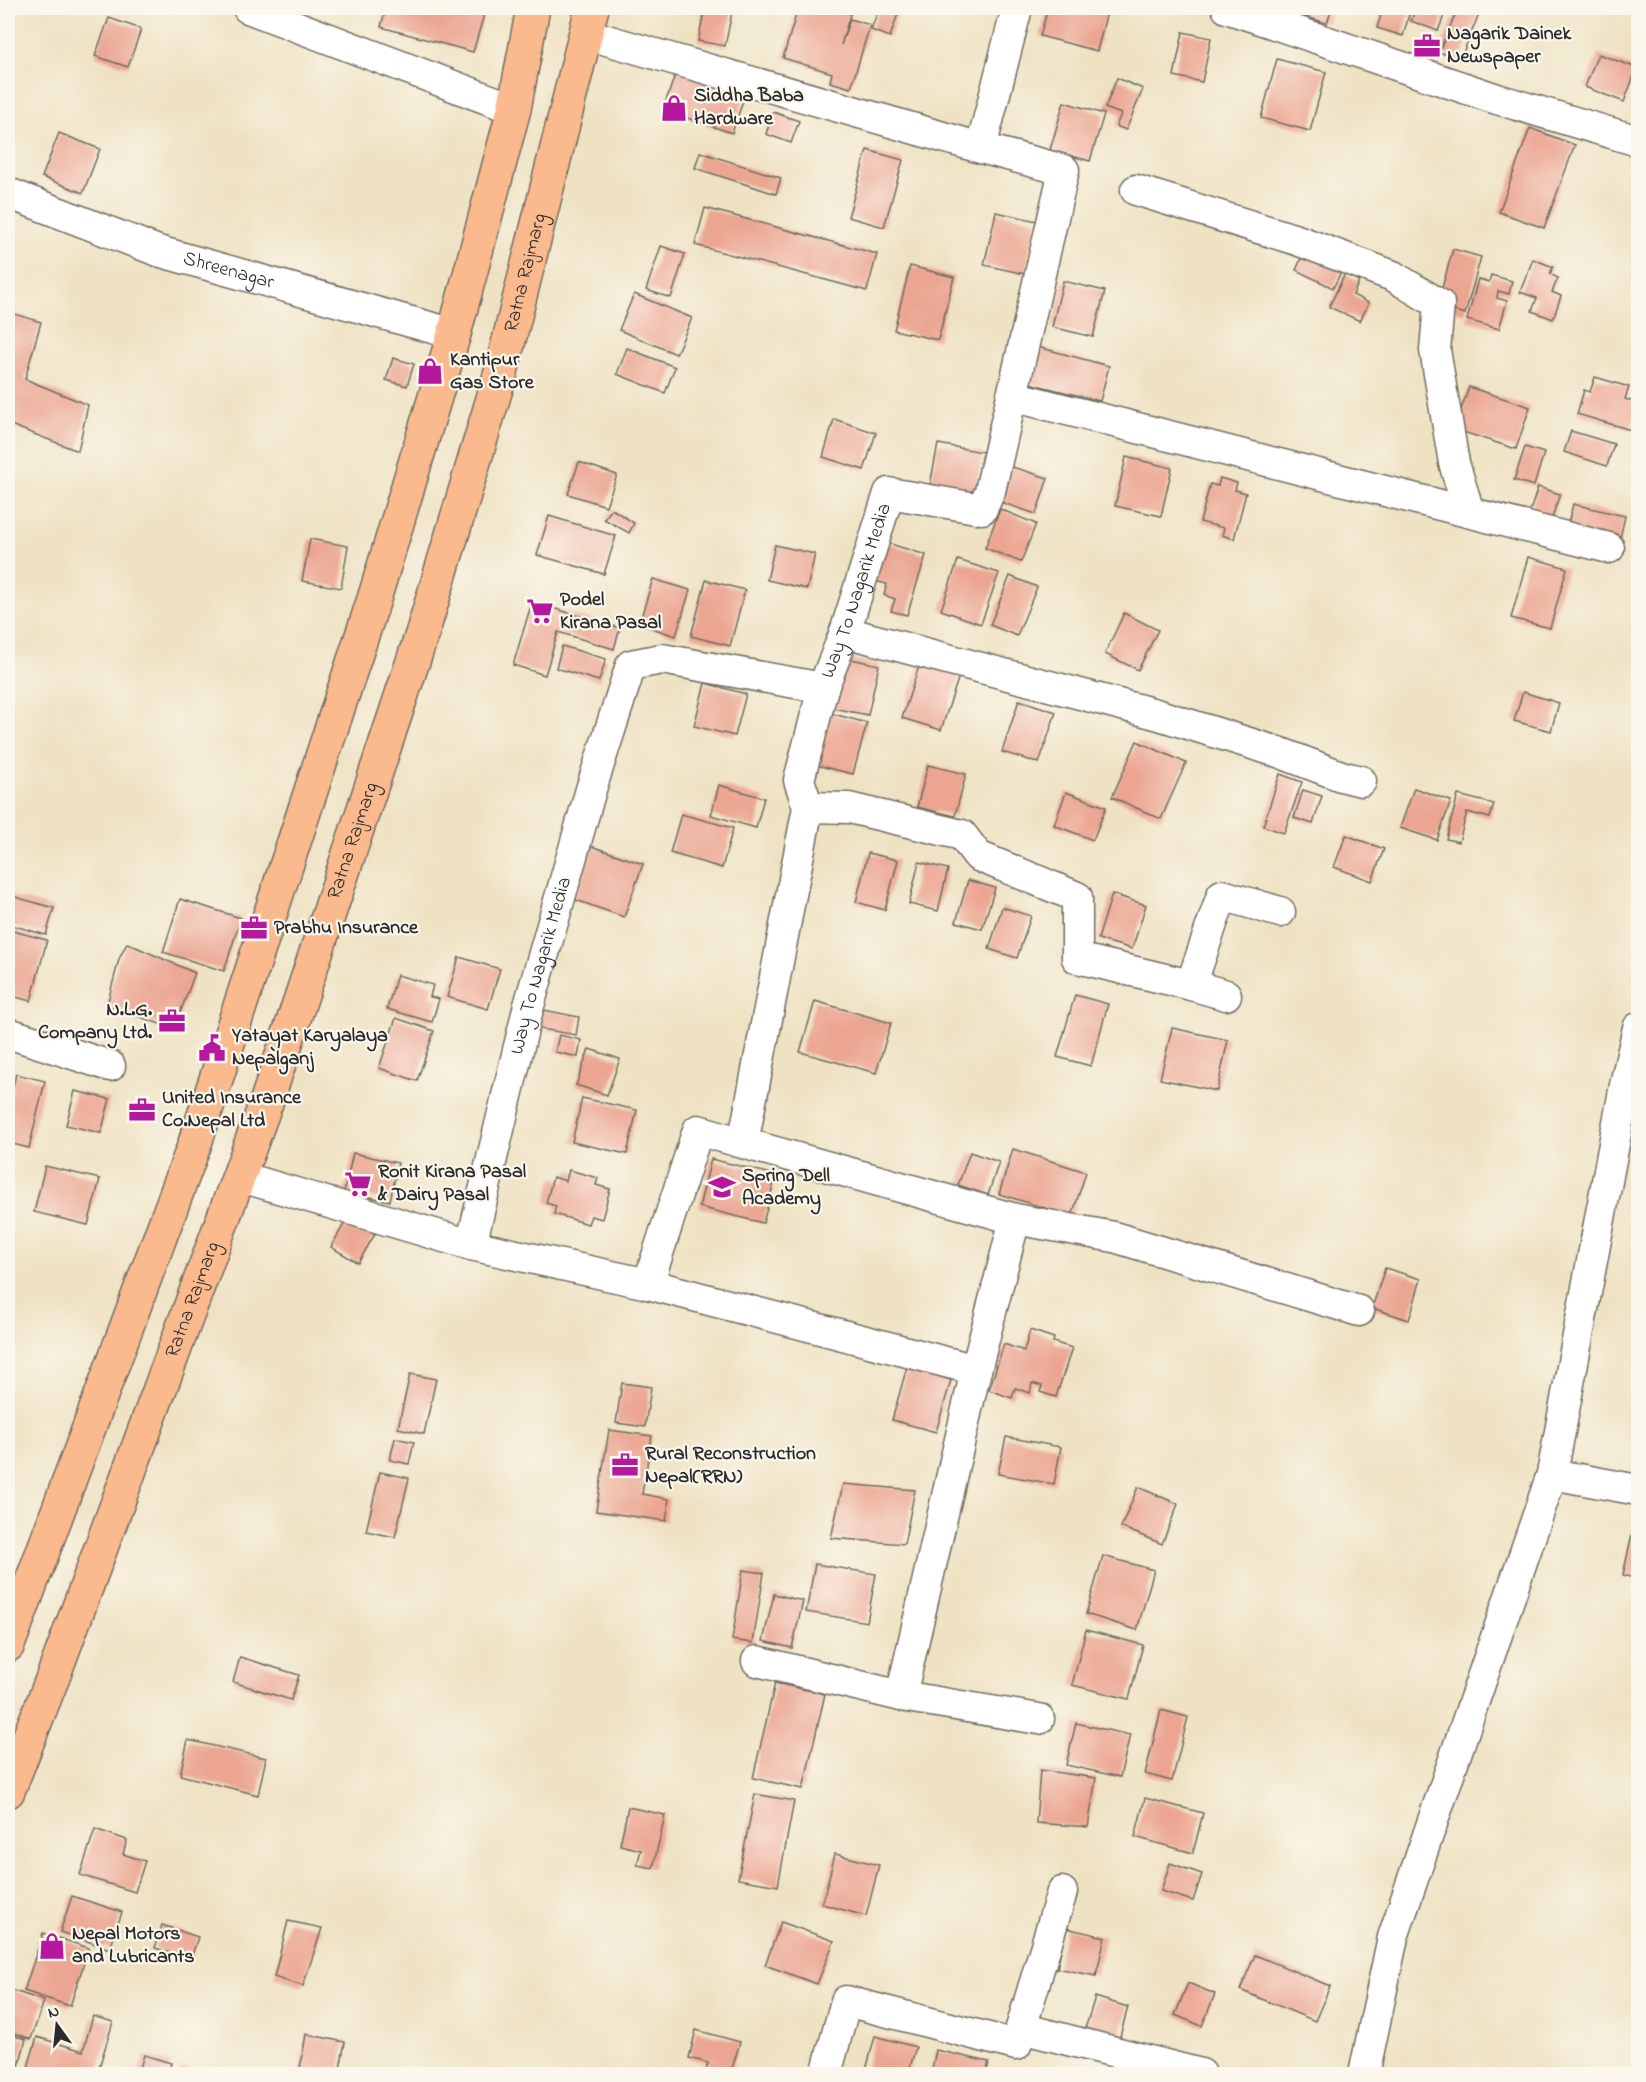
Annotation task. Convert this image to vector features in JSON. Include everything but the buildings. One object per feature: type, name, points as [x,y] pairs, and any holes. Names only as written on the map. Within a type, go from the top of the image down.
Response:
[{"type":"highway","points":[[8,1645],[201,1126],[375,596],[454,334],[514,109],[533,8]]},
{"type":"highway","name":"Ratna Rajmarg","points":[[8,1791],[53,1677],[266,1103],[427,620],[501,372],[589,21]]},
{"type":"street","points":[[248,8],[514,109]]},
{"type":"street","points":[[981,148],[1017,8]]},
{"type":"street","points":[[1227,8],[1497,99],[1638,141]]},
{"type":"street","name":"Way To Nagarik Media","points":[[471,1245],[528,1009],[592,786],[631,665],[662,659],[823,688],[845,632],[889,493],[982,509],[990,491],[1064,170],[981,148],[589,21]]},
{"type":"street","points":[[1136,190],[1297,240],[1393,276],[1439,304],[1435,350],[1454,463],[1469,512]]},
{"type":"street","name":"Shreenagar","points":[[8,193],[158,251],[454,334]]},
{"type":"street","points":[[1012,396],[1609,548]]},
{"type":"street","points":[[845,632],[1156,714],[1361,781]]},
{"type":"street","points":[[743,1143],[808,807],[799,780],[823,688]]},
{"type":"street","points":[[808,807],[849,808],[962,835],[978,856],[1077,897],[1077,958],[1226,995]]},
{"type":"street","points":[[1191,985],[1222,895],[1280,912]]},
{"type":"street","points":[[1364,2074],[1393,1937],[1552,1474],[1626,1080],[1638,1028]]},
{"type":"street","points":[[8,1033],[110,1066]]},
{"type":"street","points":[[648,1284],[698,1130],[1015,1219],[1114,1237],[1359,1311]]},
{"type":"street","points":[[238,1176],[471,1245],[648,1284],[976,1370]]},
{"type":"street","points":[[901,1696],[976,1370],[1015,1219]]},
{"type":"street","points":[[1552,1474],[1638,1490]]},
{"type":"street","points":[[757,1661],[901,1696],[1039,1719]]},
{"type":"street","points":[[826,2074],[846,2001],[1016,2045],[1062,1892]]},
{"type":"street","points":[[1021,2028],[1201,2074]]},
{"type":"place","name":"Nagarik Dainek Newspaper","points":[[1427,46]]},
{"type":"place","name":"Siddha Baba Hardware","points":[[674,108]]},
{"type":"place","name":"Kantipur Gas Store","points":[[430,371]]},
{"type":"place","name":"Podel Kirana Pasal","points":[[540,611]]},
{"type":"place","name":"Prabhu Insurance","points":[[254,928]]},
{"type":"place","name":"N.L.G. Company Ltd.","points":[[172,1021]]},
{"type":"place","name":"Yatayat Karyalaya Nepalganj","points":[[212,1048]]},
{"type":"place","name":"United Insurance Co.Nepal Ltd","points":[[142,1110]]},
{"type":"place","name":"Ronit Kirana Pasal & Dairy Pasal","points":[[358,1184]]},
{"type":"place","name":"Spring Dell Academy","points":[[722,1187]]},
{"type":"place","name":"Rural Reconstruction Nepal(RRN)","points":[[625,1465]]},
{"type":"place","name":"Nepal Motors and Lubricants","points":[[52,1946]]}]
